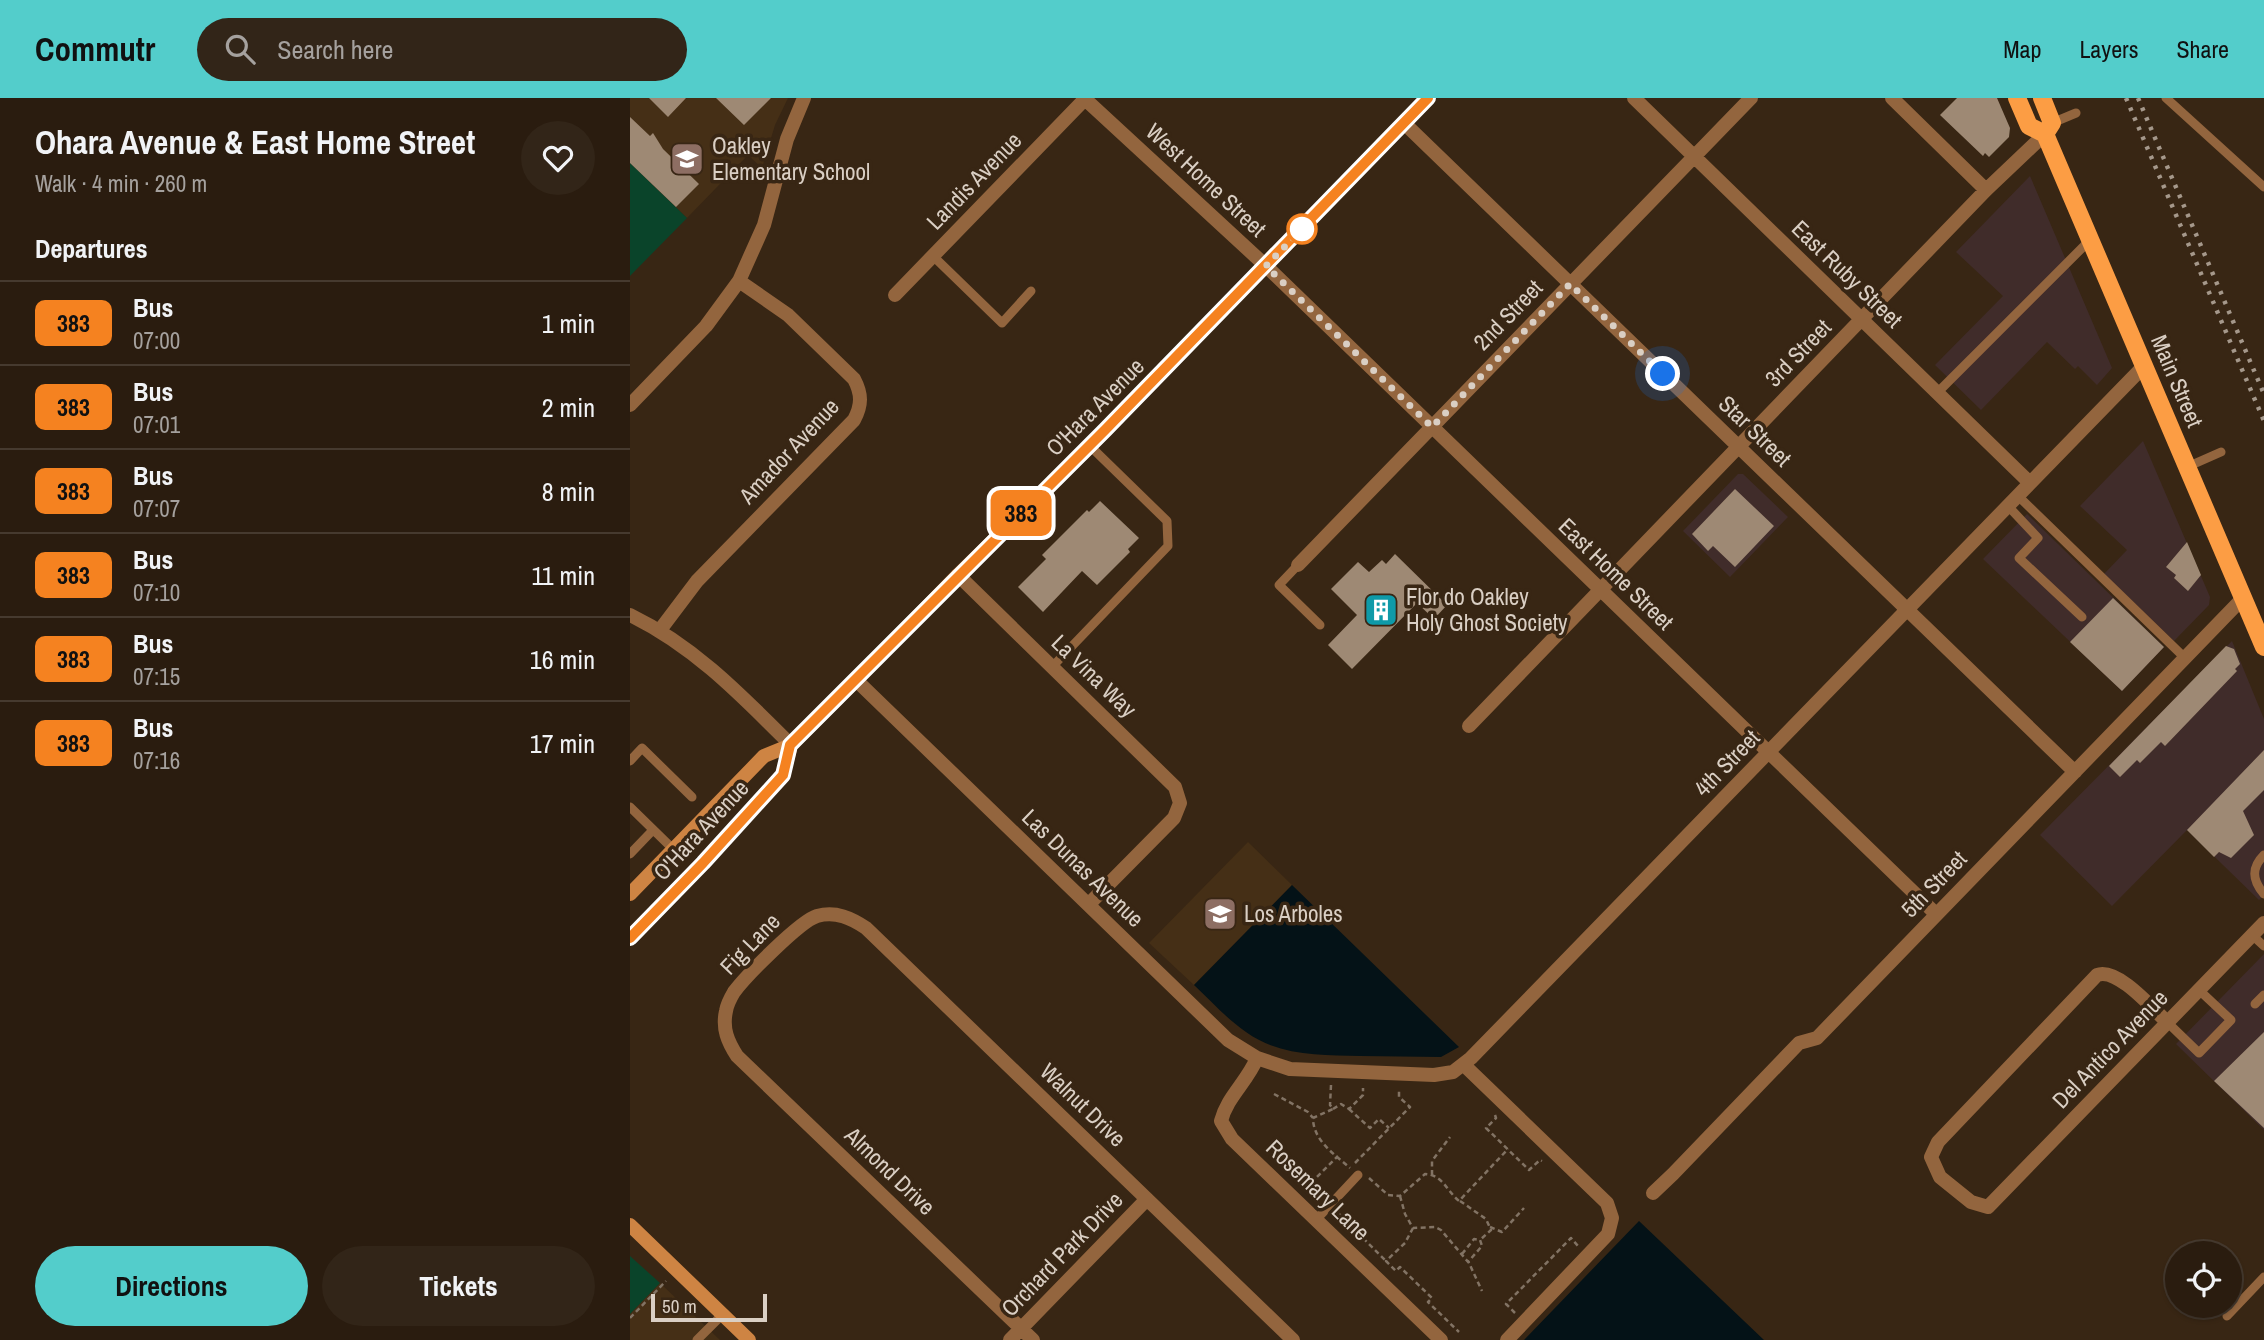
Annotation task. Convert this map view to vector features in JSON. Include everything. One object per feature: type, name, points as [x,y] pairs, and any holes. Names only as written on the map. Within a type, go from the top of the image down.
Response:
[{"type":"main road","name":"O'Hara Avenue","points":[[630,894],[764,756],[790,745],[856,680],[958,575],[1090,446],[1428,98]]},
{"type":"main road","name":"Main Street","points":[[2017,98],[2029,127],[2049,128]]},
{"type":"main road","name":"Main Street","points":[[2042,98],[2049,128],[2090,240],[2264,647]]},
{"type":"main road","name":"O'Hara Avenue","points":[[630,938],[783,775],[790,745]]},
{"type":"main road","points":[[630,1225],[749,1340]]},
{"type":"street","points":[[630,405],[706,326],[739,281],[764,225],[787,139],[803,98]]},
{"type":"street","name":"2nd Street","points":[[1298,565],[1751,98]]},
{"type":"street","points":[[1892,98],[1986,190]]},
{"type":"street","name":"East Ruby Street","points":[[1636,99],[2029,482]]},
{"type":"street","name":"Landis Avenue","points":[[895,295],[1081,100]]},
{"type":"street","name":"West Home Street","points":[[1081,100],[1266,266]]},
{"type":"street","name":"Star Street","points":[[1404,123],[2075,772]]},
{"type":"street","name":"3rd Street","points":[[1469,726],[2049,128]]},
{"type":"street","name":"East Home Street","points":[[1266,266],[1936,914]]},
{"type":"street","name":"Amador Avenue","points":[[660,630],[697,581],[859,411],[861,400],[854,379],[788,315],[739,281]]},
{"type":"street","name":"4th Street","points":[[1290,1069],[1434,1075],[1452,1072],[1464,1065],[2144,366]]},
{"type":"street","name":"La Vina Way","points":[[958,575],[1175,787],[1180,803],[1174,818],[1089,904]]},
{"type":"street","name":"5th Street","points":[[1653,1193],[1799,1043],[1817,1038],[2243,598]]},
{"type":"street","points":[[630,615],[683,645],[720,675],[790,745]]},
{"type":"street","name":"Las Dunas Avenue","points":[[856,680],[1228,1040],[1256,1058],[1290,1069]]},
{"type":"street","name":"Fig Lane","points":[[725,1030],[726,1010],[734,992],[795,928],[815,916],[834,914]]},
{"type":"street","name":"Walnut Drive","points":[[834,914],[852,918],[866,928],[1293,1340]]},
{"type":"street","name":"Del Antico Avenue","points":[[2167,1023],[2117,977],[2104,972],[2097,975],[1938,1142],[1931,1157],[1940,1177],[1971,1202],[1988,1207],[2167,1023],[2252,935],[2264,923]]},
{"type":"street","name":"Almond Drive","points":[[725,1030],[729,1044],[737,1056],[1033,1340]]},
{"type":"street","name":"Rosemary Lane","points":[[1256,1058],[1250,1074],[1224,1108],[1221,1121],[1232,1139],[1441,1340]]},
{"type":"street","points":[[1464,1065],[1607,1203],[1612,1218],[1608,1234],[1507,1340]]},
{"type":"street","name":"Orchard Park Drive","points":[[1010,1340],[1147,1199]]},
{"type":"lane","points":[[2166,98],[2264,187]]},
{"type":"lane","points":[[2049,128],[2076,113]]},
{"type":"lane","points":[[1938,392],[2090,240]]},
{"type":"lane","points":[[933,256],[1002,323],[1031,291]]},
{"type":"lane","points":[[1052,667],[1168,545],[1167,521],[1090,446]]},
{"type":"lane","points":[[2187,467],[2221,452]]},
{"type":"lane","points":[[2012,500],[2038,538],[2019,558],[2082,617]]},
{"type":"lane","points":[[2012,500],[2185,658]]},
{"type":"lane","points":[[1298,565],[1279,586],[1320,625]]},
{"type":"lane","points":[[630,761],[642,748],[692,797]]},
{"type":"lane","points":[[630,807],[673,849]]},
{"type":"lane","points":[[630,854],[653,830]]},
{"type":"lane","points":[[2264,855],[2253,872],[2254,879],[2264,894]]},
{"type":"lane","points":[[2252,935],[2264,946]]},
{"type":"lane","points":[[2167,1023],[2199,1053],[2231,1020],[2199,990]]},
{"type":"lane","points":[[2255,1004],[2264,995]]},
{"type":"lane","points":[[1316,1220],[1362,1174]]},
{"type":"lane","points":[[2242,1300],[2264,1277]]},
{"type":"lane","points":[[697,1340],[722,1315]]},
{"type":"path","points":[[1046,444],[1058,455]]},
{"type":"path","points":[[1331,1085],[1330,1105],[1333,1109]]},
{"type":"path","points":[[1349,1109],[1363,1095],[1363,1088]]},
{"type":"path","points":[[1274,1094],[1308,1112],[1313,1118],[1315,1134],[1350,1168],[1410,1107],[1399,1097],[1399,1089]]},
{"type":"path","points":[[1313,1118],[1341,1104],[1370,1128],[1380,1119],[1389,1128]]},
{"type":"path","points":[[1495,1114],[1496,1118],[1486,1128],[1530,1170],[1540,1160],[1544,1161]]},
{"type":"path","points":[[1432,1175],[1432,1161],[1450,1137]]},
{"type":"path","points":[[1459,1201],[1508,1149]]},
{"type":"path","points":[[1304,1191],[1338,1156]]},
{"type":"path","points":[[1354,1164],[1388,1195],[1399,1196],[1424,1174],[1439,1178],[1459,1201],[1486,1219],[1491,1230],[1486,1237],[1474,1239],[1461,1255]]},
{"type":"path","points":[[1399,1196],[1413,1227]]},
{"type":"path","points":[[1490,1227],[1502,1232],[1524,1208]]},
{"type":"path","points":[[1335,1210],[1396,1271],[1400,1267],[1432,1298],[1428,1302],[1459,1332]]},
{"type":"path","points":[[1413,1227],[1435,1227],[1441,1230],[1468,1262],[1482,1291]]},
{"type":"path","points":[[1386,1261],[1405,1243],[1413,1227]]},
{"type":"path","points":[[1524,1322],[1506,1304],[1571,1238],[1588,1255]]},
{"type":"path","points":[[1468,1262],[1482,1246],[1480,1240]]},
{"type":"path","points":[[630,1318],[666,1280]]},
{"type":"shaded area","name":"Oakley Elementary School","points":[[630,98],[788,98],[775,125],[762,168],[748,155],[687,218],[630,163]]},
{"type":"shaded area","points":[[2030,176],[2112,368],[2097,385],[2078,366],[2075,369],[2047,342],[1981,410],[1935,365],[2003,296],[1956,252]]},
{"type":"shaded area","points":[[2143,441],[2210,597],[2209,605],[2174,641],[2104,574],[2127,550],[2080,506]]},
{"type":"shaded area","points":[[1738,474],[1743,474],[1788,517],[1730,577],[1683,531]]},
{"type":"shaded area","points":[[2027,514],[2164,647],[2122,691],[1983,559]]},
{"type":"shaded area","points":[[2232,641],[2264,719],[2264,895],[2259,900],[2187,830],[2112,906],[2040,835]]},
{"type":"shaded area","name":"Los Arboles","points":[[1248,842],[1292,885],[1194,985],[1149,943]]},
{"type":"shaded area","points":[[1292,885],[1459,1047],[1441,1057],[1301,1053],[1259,1040],[1219,1010],[1194,985]]},
{"type":"shaded area","points":[[2264,954],[2264,1130],[2176,1044]]},
{"type":"shaded area","points":[[1639,1221],[1764,1340],[1524,1340]]},
{"type":"shaded area","points":[[660,1283],[720,1340],[630,1340],[630,1314]]},
{"type":"green space","points":[[630,163],[687,218],[630,276]]},
{"type":"green space","points":[[630,1256],[660,1283],[630,1314]]},
{"type":"building","points":[[649,98],[686,98],[668,117]]},
{"type":"building","points":[[716,98],[771,98],[744,125]]},
{"type":"building","points":[[1957,98],[1997,98],[2010,128],[2009,137],[1989,157],[1985,153],[1983,156],[1940,115]]},
{"type":"building","points":[[630,117],[650,136],[653,133],[663,149],[699,184],[676,207],[630,163]]},
{"type":"building","points":[[1735,489],[1774,526],[1735,567],[1713,546],[1708,551],[1692,534]]},
{"type":"building","points":[[1100,501],[1139,538],[1128,549],[1130,552],[1097,585],[1082,571],[1043,612],[1018,587],[1046,559],[1042,555],[1087,510],[1089,512]]},
{"type":"building","points":[[2187,542],[2201,575],[2188,591],[2166,567]]},
{"type":"building","name":"Flor do Oakley Holy Ghost Society","points":[[1395,554],[1447,605],[1434,619],[1417,603],[1352,669],[1328,645],[1357,615],[1331,589],[1358,562],[1369,572],[1382,560],[1386,564]]},
{"type":"building","points":[[2113,598],[2164,647],[2122,691],[2070,642]]},
{"type":"building","points":[[2226,646],[2234,649],[2240,664],[2235,669],[2237,671],[2165,746],[2161,742],[2140,763],[2137,760],[2120,777],[2109,766]]},
{"type":"building","points":[[2264,750],[2264,790],[2243,811],[2254,835],[2231,858],[2219,852],[2214,857],[2187,830]]},
{"type":"building","points":[[2264,1032],[2264,1128],[2214,1081]]},
{"type":"railway","points":[[2126,98],[2264,421]]},
{"type":"railway","points":[[2138,98],[2264,394]]},
{"type":"bus line","name":"383","points":[[630,938],[783,775],[790,745],[1105,430],[1428,98]]},
{"type":"place","name":"Oakley Elementary School","points":[[687,159]]},
{"type":"place","name":"Flor do Oakley Holy Ghost Society","points":[[1381,610]]},
{"type":"place","name":"Los Arboles","points":[[1220,914]]},
{"type":"route","points":[[1302,229],[1266,266],[1432,427],[1570,284],[1663,374]]}]
